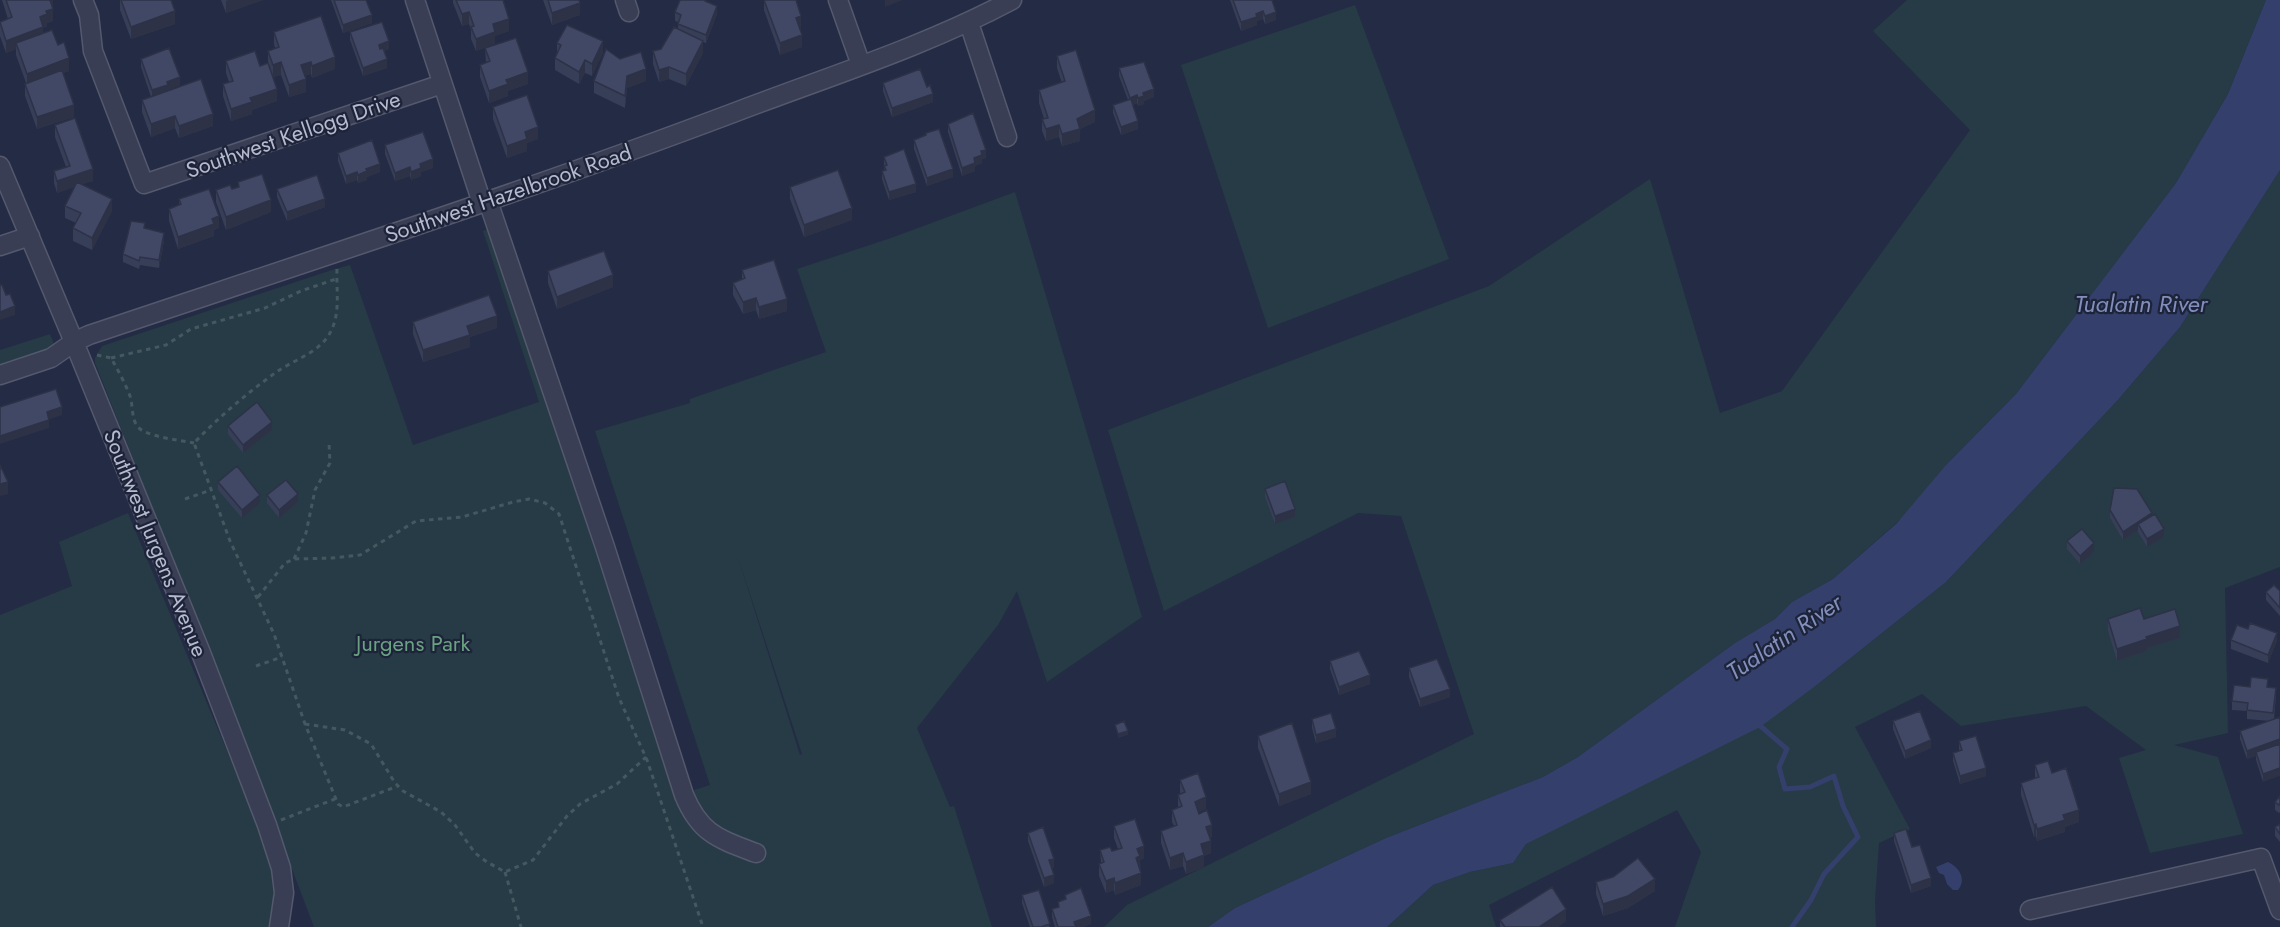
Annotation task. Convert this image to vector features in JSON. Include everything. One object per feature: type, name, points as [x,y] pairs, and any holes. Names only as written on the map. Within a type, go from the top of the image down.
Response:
[{"type":"street","name":"Southwest Kellogg Drive","points":[[83,0],[89,15],[93,51],[144,184],[442,84]]},
{"type":"street","points":[[415,0],[442,84],[605,547],[684,795],[692,814],[709,833],[756,853]]},
{"type":"street","points":[[838,0],[861,65]]},
{"type":"street","name":"Southwest Hazelbrook Road","points":[[0,375],[51,358],[74,342],[485,202],[920,44],[969,23],[1012,0]]},
{"type":"street","points":[[969,23],[1007,137]]},
{"type":"street","name":"Southwest Jurgens Avenue","points":[[0,166],[222,707],[267,825],[281,868],[284,893],[279,927]]},
{"type":"street","points":[[0,246],[30,236]]},
{"type":"street","points":[[2030,910],[2261,858],[2280,910]]},
{"type":"path","points":[[194,443],[236,403],[277,371],[314,350],[324,341],[335,321],[338,308],[337,252]]},
{"type":"path","points":[[93,354],[111,358],[166,345],[191,329],[265,308],[301,291],[336,279]]},
{"type":"path","points":[[111,358],[130,398],[133,417],[140,430],[194,443]]},
{"type":"path","points":[[194,443],[230,541],[258,597],[282,657],[305,724],[335,799],[338,804],[347,806],[398,786]]},
{"type":"path","points":[[294,559],[306,533],[315,490],[330,463],[329,443]]},
{"type":"path","points":[[185,499],[211,490]]},
{"type":"path","points":[[258,597],[285,563],[294,559],[360,555],[416,521],[462,517],[521,500],[537,500],[559,513],[620,698],[646,757],[703,927]]},
{"type":"path","points":[[256,666],[282,657]]},
{"type":"path","points":[[305,724],[345,730],[370,744],[398,786],[441,812],[455,825],[475,853],[505,872],[521,927]]},
{"type":"path","points":[[505,872],[533,860],[567,816],[580,804],[617,784],[646,757]]},
{"type":"path","points":[[267,825],[335,799]]},
{"type":"green space","points":[[1907,0],[2266,0],[2228,94],[2176,183],[2016,394],[1945,466],[1902,518],[1833,579],[1792,602],[1775,619],[1735,643],[1578,757],[1543,777],[1386,838],[1235,908],[1208,927],[1104,927],[1127,905],[1474,734],[1401,516],[1358,513],[1164,611],[1108,430],[1489,286],[1650,179],[1720,413],[1782,391],[1970,130],[1873,31]]},
{"type":"green space","points":[[1355,5],[1449,259],[1268,328],[1181,65]]},
{"type":"green space","points":[[2280,170],[2280,567],[2225,588],[2228,733],[2174,745],[2218,757],[2243,834],[2150,853],[2119,758],[2146,750],[2086,706],[1961,726],[1922,694],[1855,727],[1910,829],[1879,843],[1875,901],[1876,927],[1675,927],[1701,852],[1677,810],[1489,905],[1496,927],[1387,927],[1433,885],[1470,872],[1513,863],[1526,844],[1818,684],[1946,582],[2117,401],[2180,327]]},
{"type":"green space","name":"Jurgens Park","points":[[1015,192],[1142,617],[1047,682],[1017,591],[998,625],[917,728],[950,807],[954,806],[992,927],[314,927],[198,623],[95,363],[95,358],[102,346],[350,265],[413,445],[539,402],[483,231],[505,223],[691,791],[710,785],[595,431],[690,403],[690,399],[826,352],[797,269],[891,238]],"holes":[[[737,554],[802,754],[800,755]]]},
{"type":"green space","points":[[50,334],[57,352],[0,370],[0,350]]},
{"type":"green space","points":[[128,513],[269,852],[275,909],[269,927],[0,927],[0,615],[72,586],[59,542]]},
{"type":"water","name":"Tualatin River","points":[[2266,0],[2280,0],[2280,170],[2180,327],[2117,401],[1946,582],[1760,727],[1526,844],[1513,863],[1470,872],[1433,885],[1387,927],[1208,927],[1235,908],[1386,838],[1543,777],[1578,757],[1735,643],[1775,619],[1792,602],[1833,579],[1897,523],[1945,466],[2016,394],[2176,183],[2228,94]]},
{"type":"water","points":[[1948,862],[1961,874],[1962,882],[1958,890],[1953,890],[1947,884],[1944,875],[1939,873],[1936,867]]},
{"type":"building","points":[[6,0],[50,0],[53,9],[46,11],[47,14],[40,17],[43,27],[6,41],[0,22],[12,17]]},
{"type":"building","points":[[121,0],[171,0],[175,11],[131,27]]},
{"type":"building","points":[[334,0],[366,0],[372,15],[343,25]]},
{"type":"building","points":[[456,0],[503,0],[509,19],[493,24],[495,32],[476,39],[471,27],[474,26],[469,12],[462,14]]},
{"type":"building","points":[[548,0],[579,0],[580,3],[552,13]]},
{"type":"building","points":[[680,0],[705,0],[717,6],[706,35],[678,24],[681,15],[675,12]]},
{"type":"building","points":[[764,0],[796,0],[801,16],[796,18],[802,35],[780,43]]},
{"type":"building","points":[[1233,0],[1272,0],[1276,12],[1265,16],[1263,11],[1256,14],[1257,17],[1241,22]]},
{"type":"building","points":[[321,16],[335,57],[312,66],[311,62],[301,65],[306,79],[289,85],[281,62],[273,65],[268,51],[279,47],[274,32]]},
{"type":"building","points":[[382,22],[389,41],[379,45],[380,49],[383,48],[387,59],[363,68],[350,32]]},
{"type":"building","points":[[567,25],[603,41],[592,64],[585,60],[579,72],[555,58],[561,45],[557,43]]},
{"type":"building","points":[[674,27],[703,41],[686,74],[669,67],[659,70],[653,51],[661,49]]},
{"type":"building","points":[[52,30],[58,45],[64,42],[69,58],[27,74],[16,43]]},
{"type":"building","points":[[516,38],[528,72],[506,80],[508,84],[489,91],[480,65],[490,61],[485,48]]},
{"type":"building","points":[[169,48],[180,77],[167,82],[168,85],[152,90],[141,59]]},
{"type":"building","points":[[606,49],[620,59],[641,52],[646,69],[627,76],[625,96],[594,81]]},
{"type":"building","points":[[1076,50],[1095,110],[1077,119],[1080,129],[1062,134],[1059,125],[1046,129],[1042,119],[1048,118],[1039,90],[1065,81],[1057,56]]},
{"type":"building","points":[[255,51],[260,66],[268,63],[277,89],[250,98],[252,102],[231,109],[223,84],[233,81],[226,61]]},
{"type":"building","points":[[1144,62],[1154,89],[1143,93],[1144,96],[1138,98],[1137,95],[1130,98],[1119,68]]},
{"type":"building","points":[[920,69],[927,87],[930,85],[933,94],[892,108],[883,83]]},
{"type":"building","points":[[62,70],[74,105],[37,117],[25,84]]},
{"type":"building","points":[[201,79],[213,114],[179,126],[175,116],[151,124],[142,100]]},
{"type":"building","points":[[527,95],[538,127],[525,132],[527,139],[507,146],[493,107]]},
{"type":"building","points":[[1131,99],[1138,121],[1121,127],[1113,105]]},
{"type":"building","points":[[973,113],[986,150],[981,151],[982,155],[974,158],[975,163],[962,168],[948,124]]},
{"type":"building","points":[[75,118],[93,169],[57,181],[54,171],[70,166],[55,125]]},
{"type":"building","points":[[939,129],[953,169],[927,178],[914,140]]},
{"type":"building","points":[[423,132],[433,159],[420,164],[421,168],[411,172],[410,167],[395,173],[385,145]]},
{"type":"building","points":[[372,140],[380,164],[358,175],[357,172],[346,176],[338,153]]},
{"type":"building","points":[[904,149],[916,184],[889,192],[882,171],[886,170],[884,166],[887,165],[884,157]]},
{"type":"building","points":[[838,170],[852,208],[804,225],[790,187]]},
{"type":"building","points":[[262,174],[271,200],[226,217],[216,190],[230,185],[232,189],[239,187],[238,182]]},
{"type":"building","points":[[317,175],[325,199],[287,212],[277,189]]},
{"type":"building","points":[[77,182],[112,199],[92,238],[73,228],[81,213],[65,206]]},
{"type":"building","points":[[209,189],[219,216],[212,219],[214,224],[178,237],[169,209],[181,204],[179,199]]},
{"type":"building","points":[[131,221],[145,223],[144,228],[164,233],[159,260],[140,257],[139,261],[123,254]]},
{"type":"building","points":[[604,251],[613,275],[557,297],[548,271]]},
{"type":"building","points":[[774,260],[787,299],[759,307],[756,298],[743,302],[733,283],[745,278],[742,270]]},
{"type":"building","points":[[0,285],[6,295],[10,294],[15,306],[0,312]]},
{"type":"building","points":[[489,295],[497,316],[467,326],[470,335],[423,350],[413,322]]},
{"type":"building","points":[[56,389],[62,407],[47,412],[49,420],[0,436],[0,407]]},
{"type":"building","points":[[257,402],[272,422],[243,445],[228,426]]},
{"type":"building","points":[[0,465],[8,482],[0,484]]},
{"type":"building","points":[[237,466],[260,495],[242,510],[218,482]]},
{"type":"building","points":[[286,480],[298,494],[279,510],[267,495]]},
{"type":"building","points":[[1285,481],[1295,509],[1275,516],[1265,489]]},
{"type":"building","points":[[2114,488],[2137,489],[2152,513],[2123,532],[2110,510]]},
{"type":"building","points":[[2155,514],[2164,529],[2147,539],[2138,524]]},
{"type":"building","points":[[2082,529],[2094,543],[2080,556],[2067,541]]},
{"type":"building","points":[[2274,585],[2280,591],[2280,608],[2266,592]]},
{"type":"building","points":[[2140,608],[2144,619],[2175,609],[2180,626],[2117,649],[2108,619]]},
{"type":"building","points":[[2250,623],[2277,633],[2268,655],[2231,640],[2237,625],[2248,629]]},
{"type":"building","points":[[1359,651],[1370,675],[1339,687],[1330,661]]},
{"type":"building","points":[[1437,659],[1450,689],[1420,699],[1409,668]]},
{"type":"building","points":[[2251,677],[2268,679],[2267,687],[2276,688],[2273,713],[2247,710],[2248,703],[2232,701],[2234,685],[2250,687]]},
{"type":"building","points":[[1920,711],[1931,740],[1905,751],[1893,721]]},
{"type":"building","points":[[1331,713],[1336,729],[1316,735],[1312,719]]},
{"type":"building","points":[[2280,717],[2280,739],[2247,751],[2240,731]]},
{"type":"building","points":[[1124,721],[1128,731],[1118,734],[1115,725]]},
{"type":"building","points":[[1292,723],[1311,782],[1279,794],[1258,736]]},
{"type":"building","points":[[1976,736],[1986,768],[1960,776],[1953,753],[1962,750],[1959,741]]},
{"type":"building","points":[[2280,744],[2280,768],[2263,774],[2256,752]]},
{"type":"building","points":[[2048,761],[2052,773],[2066,768],[2079,810],[2063,815],[2065,820],[2037,829],[2021,783],[2039,777],[2035,765]]},
{"type":"building","points":[[1198,773],[1206,797],[1195,802],[1199,814],[1207,810],[1212,825],[1206,827],[1211,841],[1201,844],[1204,855],[1186,862],[1183,853],[1170,858],[1161,831],[1177,825],[1172,810],[1182,806],[1178,795],[1185,792],[1180,780]]},
{"type":"building","points":[[2280,796],[2280,803],[2279,805],[2275,802]]},
{"type":"building","points":[[1135,819],[1144,846],[1137,849],[1140,856],[1136,858],[1141,873],[1115,883],[1114,878],[1106,881],[1099,864],[1104,862],[1100,850],[1110,847],[1112,851],[1122,848],[1114,826]]},
{"type":"building","points":[[2280,824],[2280,834],[2275,827]]},
{"type":"building","points":[[1043,827],[1054,859],[1049,860],[1054,875],[1044,878],[1028,833]]},
{"type":"building","points":[[1906,829],[1912,847],[1920,845],[1931,878],[1911,885],[1894,833]]},
{"type":"building","points":[[1638,858],[1655,879],[1628,896],[1603,904],[1596,882],[1613,877]]},
{"type":"building","points":[[1552,887],[1566,909],[1539,927],[1505,927],[1500,920]]},
{"type":"building","points":[[1081,888],[1091,916],[1074,922],[1076,927],[1058,927],[1052,909],[1059,907],[1058,902],[1066,899],[1065,895]]},
{"type":"building","points":[[1039,890],[1050,924],[1033,927],[1022,895]]},
{"type":"waterway","points":[[1757,723],[1787,749],[1779,767],[1785,789],[1810,787],[1834,776],[1843,806],[1858,837],[1824,874],[1811,900],[1792,927]]}]
